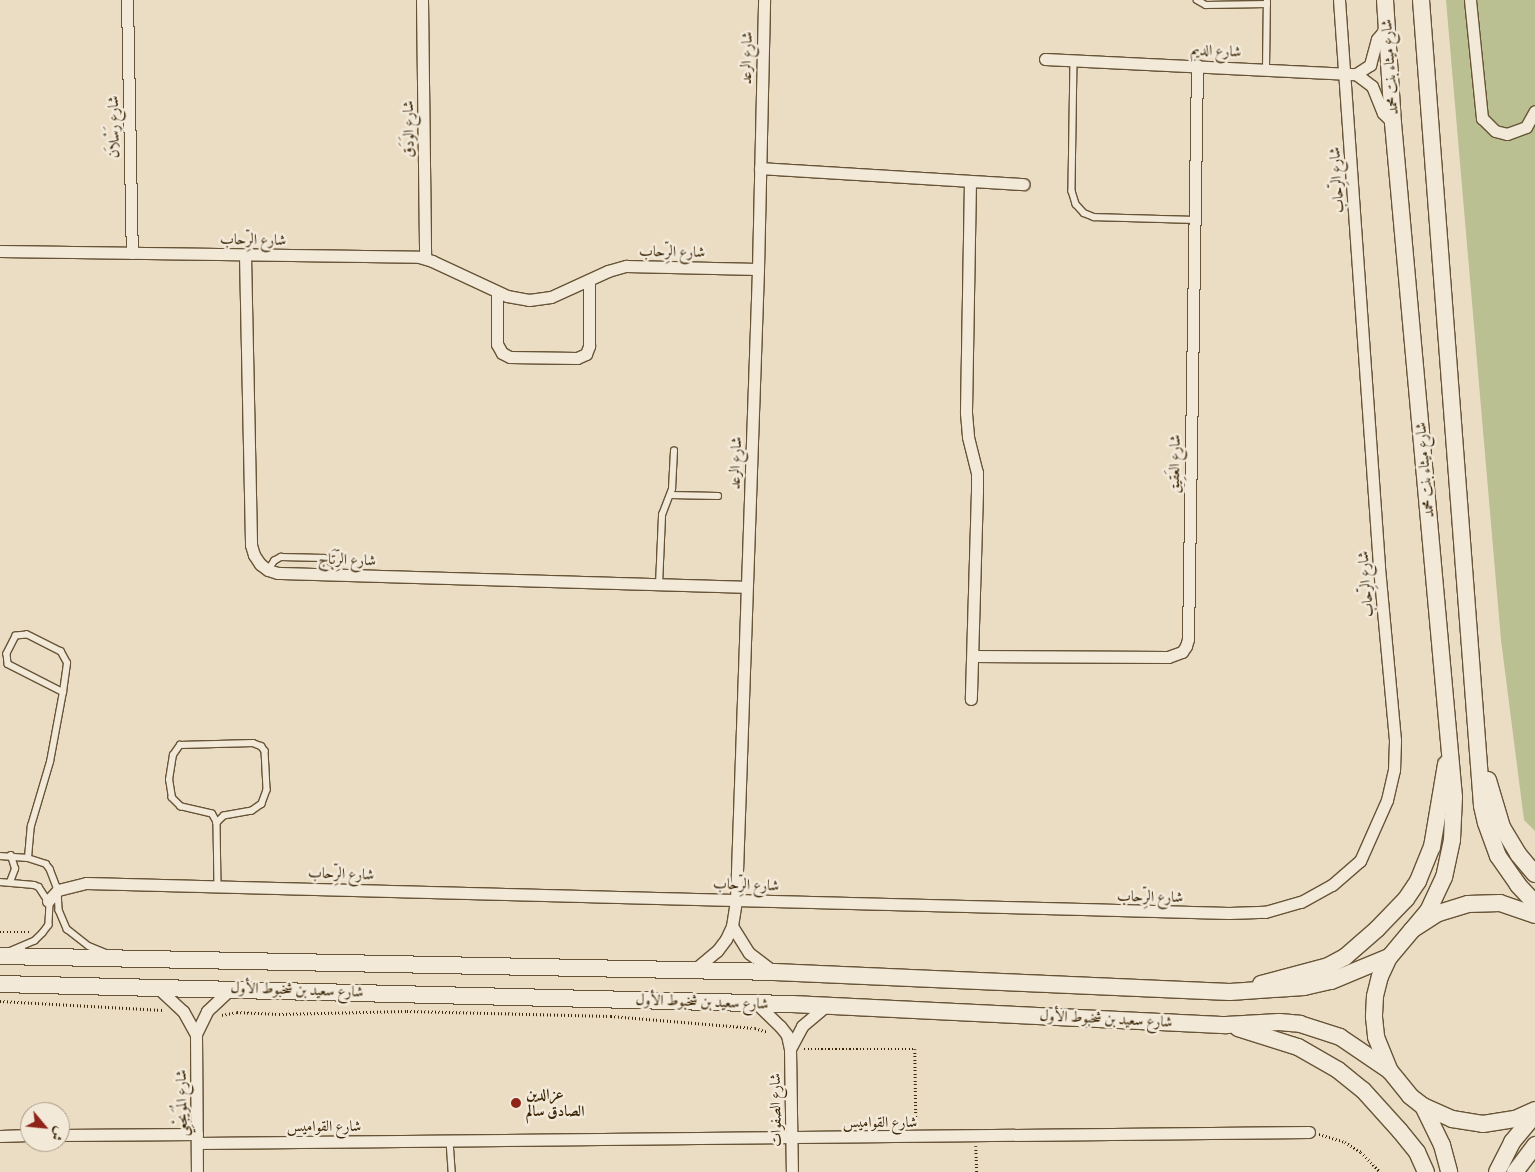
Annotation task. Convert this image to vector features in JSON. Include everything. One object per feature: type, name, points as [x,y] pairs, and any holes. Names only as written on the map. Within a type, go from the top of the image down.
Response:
[{"type":"main road","name":"شارع ميثاء بنت محمد","points":[[1385,0],[1393,123],[1454,797],[1448,859],[1437,895],[1412,930]]},
{"type":"main road","points":[[1420,0],[1482,806],[1491,840],[1507,871],[1535,904]]},
{"type":"main road","points":[[1230,992],[1328,966],[1360,946],[1393,914],[1418,881],[1427,864],[1436,829],[1450,742]]},
{"type":"main road","points":[[1478,744],[1502,827],[1518,854],[1535,874]]},
{"type":"main road","points":[[1535,915],[1500,904],[1468,904],[1438,913],[1412,930],[1389,957],[1377,989],[1374,1017],[1376,1037],[1390,1071],[1410,1096],[1423,1106],[1452,1119],[1483,1124],[1515,1119],[1535,1110]]},
{"type":"main road","name":"شارع سعيد بن شخبوط الأول","points":[[0,956],[774,972],[1230,992],[1304,988],[1331,981],[1389,957]]},
{"type":"main road","name":"شارع سعيد بن شخبوط الأول","points":[[0,984],[232,988],[827,1005],[1226,1025],[1279,1022],[1320,1029],[1346,1040],[1390,1071]]},
{"type":"main road","points":[[1226,1025],[1298,1047],[1338,1070],[1363,1090],[1400,1131],[1417,1152],[1426,1172]]},
{"type":"main road","points":[[1423,1106],[1442,1145],[1449,1172]]},
{"type":"main road","points":[[1496,1172],[1512,1142],[1535,1116]]},
{"type":"main road","points":[[1515,1172],[1535,1145]]},
{"type":"street","name":"شارع رَسْلاَن","points":[[127,0],[132,253]]},
{"type":"street","name":"شارع الوَدَق","points":[[422,0],[425,258]]},
{"type":"street","name":"شارع الرعد","points":[[694,970],[717,952],[732,926],[736,900],[758,269],[764,0]]},
{"type":"street","name":"شارع الرِّحاب","points":[[58,890],[86,883],[1065,910],[1265,912],[1308,898],[1332,885],[1360,861],[1387,800],[1394,770],[1395,740],[1379,566],[1350,73],[1339,0]]},
{"type":"street","points":[[1470,0],[1482,118],[1495,131],[1507,134],[1526,127],[1535,111]]},
{"type":"street","points":[[1350,73],[1370,65],[1377,39],[1387,26]]},
{"type":"street","name":"شارع الديم","points":[[1045,59],[1350,73]]},
{"type":"street","name":"شارع العَقِيق","points":[[973,656],[1168,657],[1182,652],[1186,646],[1188,639],[1193,220],[1197,65]]},
{"type":"street","points":[[1350,73],[1372,86],[1383,112],[1393,123]]},
{"type":"street","points":[[760,168],[1024,184]]},
{"type":"street","points":[[970,181],[966,413],[968,437],[977,472],[971,699]]},
{"type":"street","name":"شارع الرِّحاب","points":[[0,251],[425,258],[497,292],[518,299],[540,299],[564,292],[626,266],[758,269]]},
{"type":"street","points":[[245,255],[251,545],[257,559],[268,570]]},
{"type":"street","points":[[497,292],[497,344],[502,353],[510,357],[577,358],[586,354],[590,346],[589,280]]},
{"type":"street","name":"شارع الرِّتَاج","points":[[268,570],[278,573],[746,587]]},
{"type":"street","points":[[48,901],[58,890]]},
{"type":"street","points":[[732,926],[749,953],[774,972]]},
{"type":"street","name":"شارع المُوَيجْعِي","points":[[157,987],[183,1011],[196,1034]]},
{"type":"street","name":"شارع المُوَيجْعِي","points":[[197,1172],[196,1034],[207,1011],[232,988]]},
{"type":"street","name":"شارع الصفوات","points":[[756,1003],[780,1026],[786,1035],[790,1048],[792,1172]]},
{"type":"street","name":"شارع الصفوات","points":[[790,1048],[802,1026],[827,1005]]},
{"type":"street","name":"شارع القواميس","points":[[70,1135],[450,1141],[976,1137],[1309,1132]]},
{"type":"street","points":[[0,1136],[20,1135]]},
{"type":"lane","points":[[1197,0],[1206,5],[1267,2],[1266,68]]},
{"type":"lane","points":[[1074,60],[1072,191],[1080,209],[1088,215],[1100,218],[1193,220]]},
{"type":"lane","points":[[658,585],[662,515],[671,495],[674,451]]},
{"type":"lane","points":[[671,495],[718,496]]},
{"type":"lane","points":[[268,570],[274,561],[281,557],[324,558],[336,565],[340,575]]},
{"type":"lane","points":[[28,858],[31,826],[50,762],[63,692],[67,663],[64,655],[27,635],[16,636],[7,654],[8,664],[63,692]]},
{"type":"lane","points":[[217,823],[224,816],[252,811],[262,804],[267,790],[265,751],[261,746],[253,743],[180,744],[173,755],[169,780],[172,798],[181,806],[212,814],[217,823],[218,886]]},
{"type":"lane","points":[[0,856],[28,858],[46,864],[50,869],[58,890],[59,910],[67,929],[90,946],[122,958]]},
{"type":"lane","points":[[10,882],[16,869],[11,856]]},
{"type":"lane","points":[[0,882],[39,887],[50,904],[52,914],[49,925],[43,933],[25,946],[0,956]]},
{"type":"lane","points":[[450,1141],[452,1172]]},
{"type":"path","points":[[0,932],[31,932],[36,930]]},
{"type":"path","points":[[0,1002],[158,1009],[169,1013]]},
{"type":"path","points":[[218,1017],[237,1012],[279,1014],[407,1011],[611,1016],[755,1028],[773,1036]]},
{"type":"path","points":[[790,1048],[915,1049],[916,1137]]},
{"type":"path","points":[[1309,1132],[1345,1142],[1361,1152],[1380,1172]]},
{"type":"path","points":[[976,1137],[977,1172]]},
{"type":"green space","points":[[1446,0],[1535,0],[1535,831],[1524,820],[1501,640]]},
{"type":"place","name":"عزالدين الصادق سالم","points":[[516,1103]]}]
